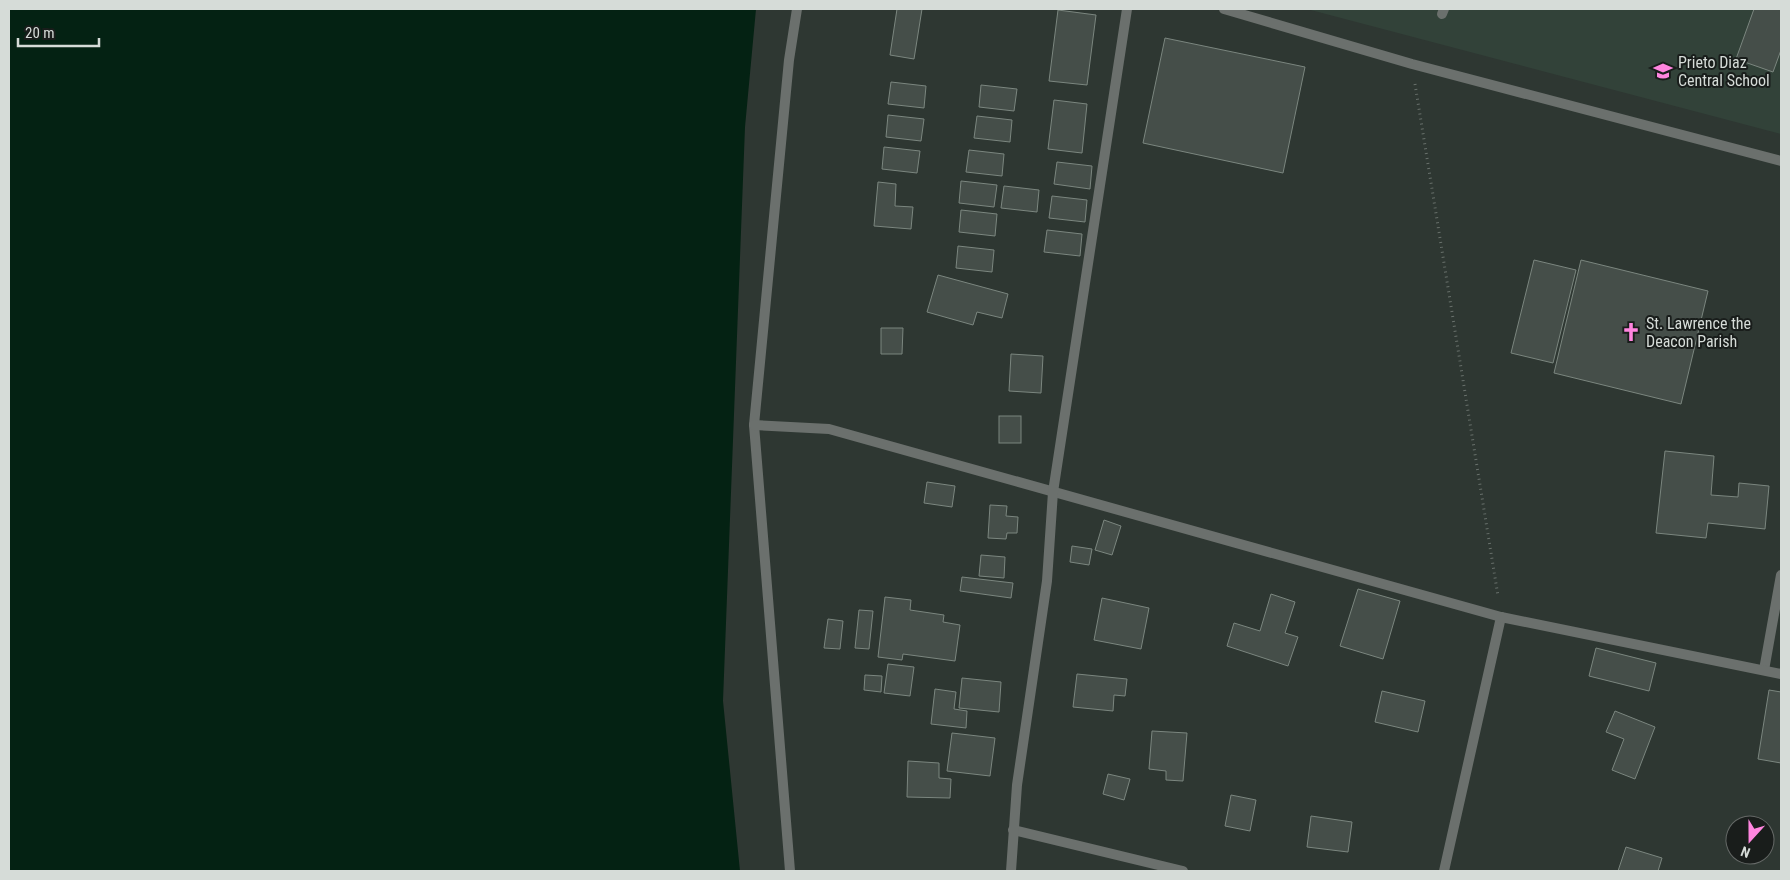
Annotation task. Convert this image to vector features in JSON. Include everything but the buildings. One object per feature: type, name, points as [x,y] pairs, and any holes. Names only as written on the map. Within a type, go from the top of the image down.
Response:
[{"type":"street","points":[[790,871],[754,425],[789,60],[797,9]]},
{"type":"street","points":[[1011,871],[1017,785],[1048,581],[1053,492],[1127,9]]},
{"type":"street","points":[[1224,9],[1412,64],[1781,161]]},
{"type":"street","points":[[754,425],[829,429],[1502,617],[1781,674]]},
{"type":"street","points":[[1764,670],[1781,575]]},
{"type":"street","points":[[1444,871],[1502,617]]},
{"type":"street","points":[[1013,830],[1183,871]]},
{"type":"path","points":[[1412,64],[1502,617]]},
{"type":"shaded area","points":[[9,9],[756,9],[745,127],[723,701],[740,871],[9,871]]},
{"type":"shaded area","name":"Prieto Diaz Central School","points":[[1307,9],[1781,9],[1781,134]]},
{"type":"place","name":"Prieto Diaz Central School","points":[[1663,71]]},
{"type":"place","name":"St. Lawrence the Deacon Parish","points":[[1631,332]]}]
